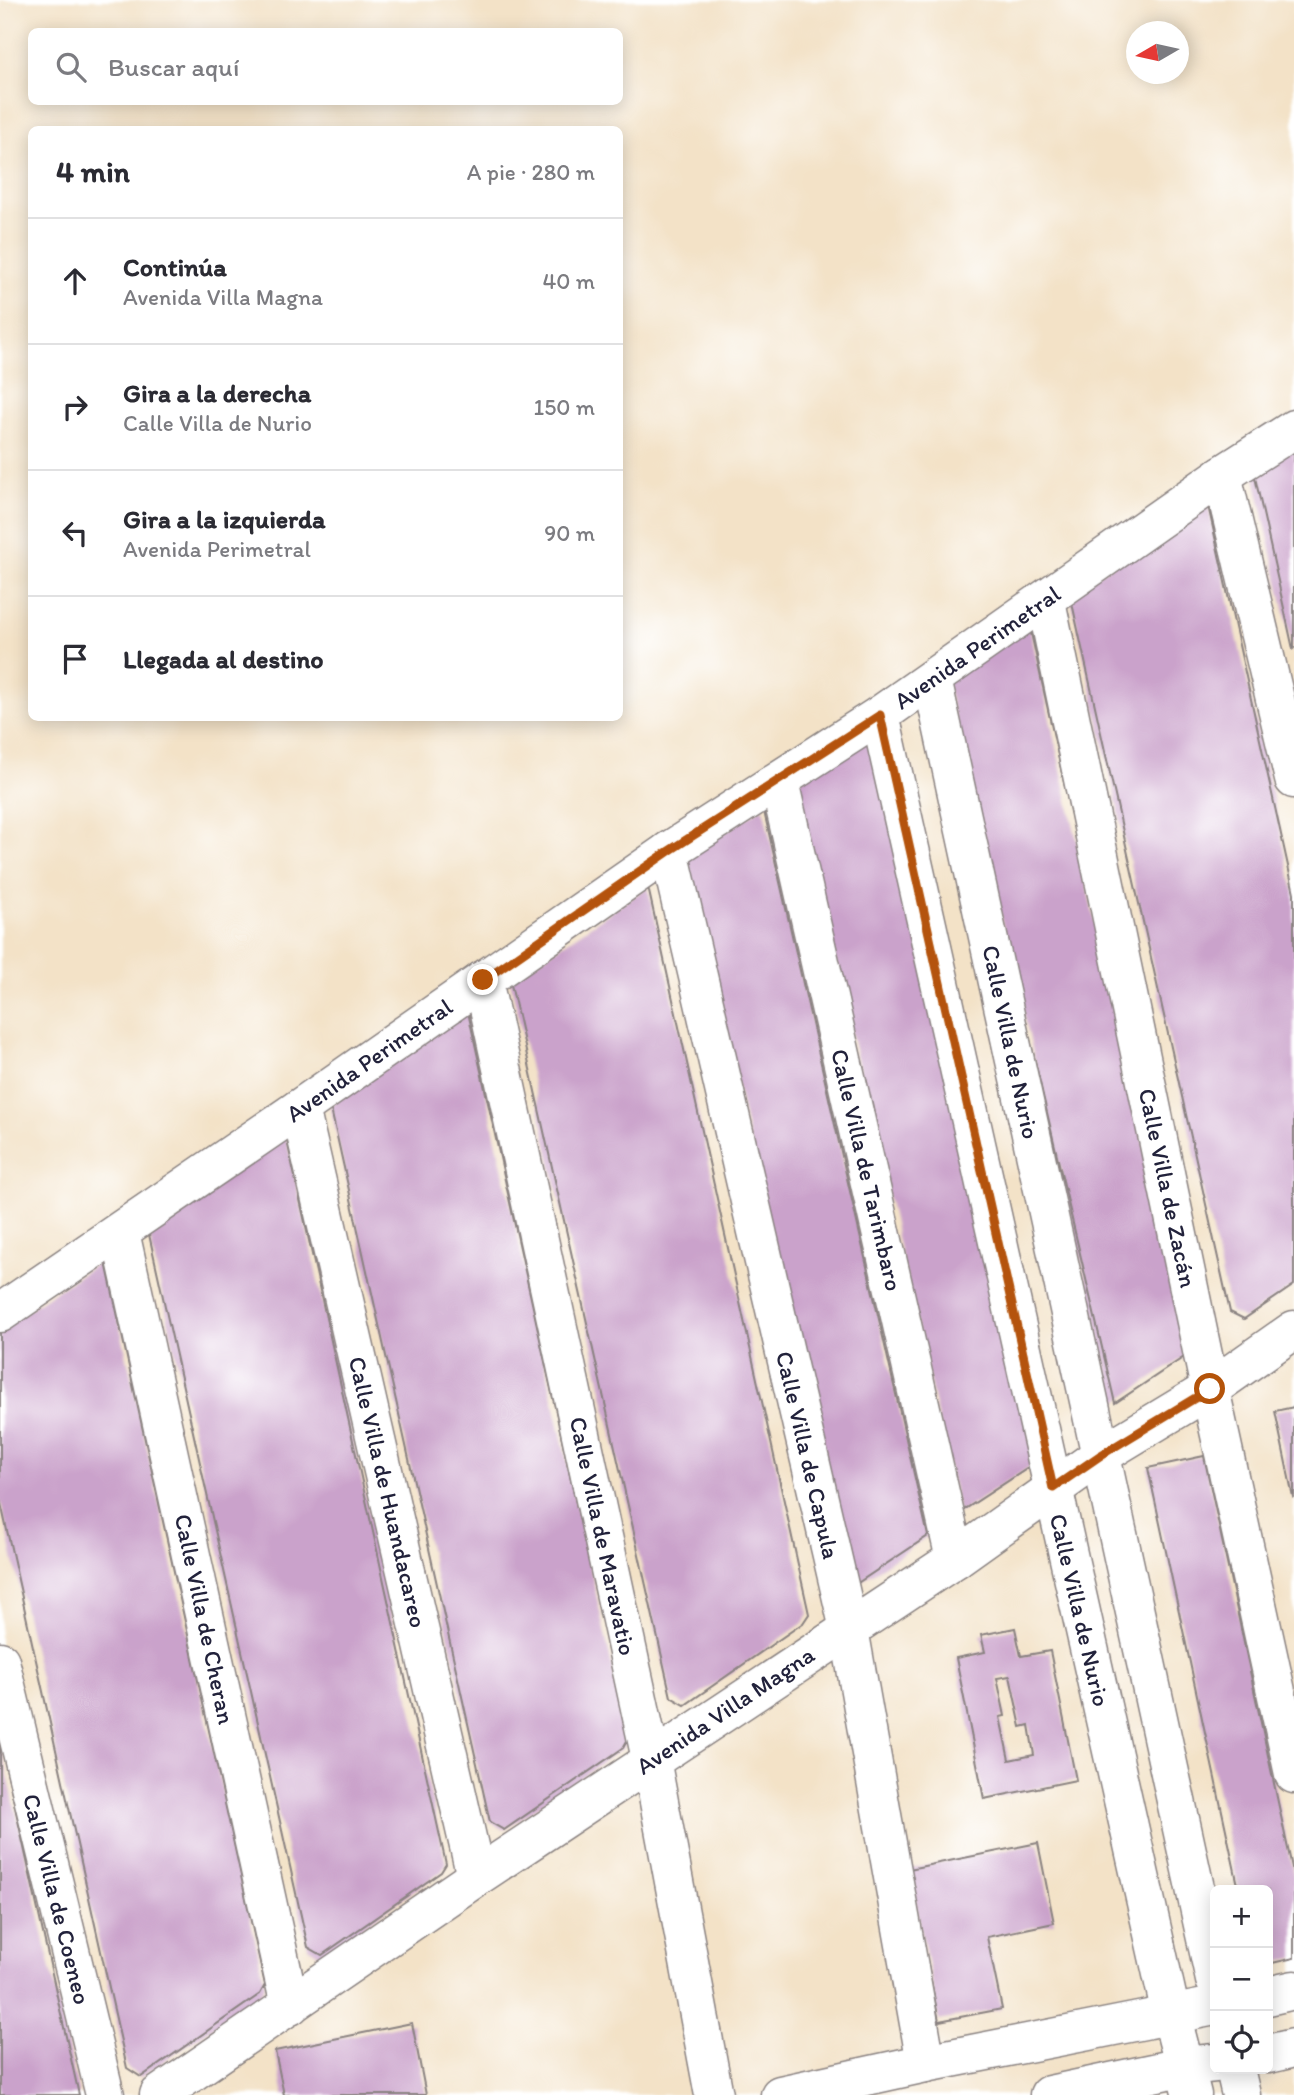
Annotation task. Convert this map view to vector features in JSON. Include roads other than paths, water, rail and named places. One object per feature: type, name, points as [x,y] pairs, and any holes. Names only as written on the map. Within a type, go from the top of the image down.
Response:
[{"type":"street","name":"Avenida Perimetral","points":[[0,1313],[669,851],[880,715],[1222,475],[1294,429]]},
{"type":"street","points":[[1222,475],[1294,779]]},
{"type":"street","name":"Calle Villa de Zacán","points":[[1046,601],[1210,1389],[1294,1774]]},
{"type":"street","name":"Calle Villa de Nurio","points":[[933,679],[1210,1957]]},
{"type":"street","name":"Calle Villa de Nurio","points":[[880,715],[1171,2014],[1198,2075]]},
{"type":"street","name":"Calle Villa de Tarimbaro","points":[[779,781],[955,1559]]},
{"type":"street","name":"Calle Villa de Capula","points":[[669,851],[849,1629],[926,2063]]},
{"type":"street","name":"Calle Villa de Maravatio","points":[[483,980],[651,1759],[714,2095]]},
{"type":"street","name":"Calle Villa de Huandacareo","points":[[300,1108],[476,1877]]},
{"type":"street","name":"Calle Villa de Cheran","points":[[120,1232],[290,2006]]},
{"type":"street","name":"Avenida Villa Magna","points":[[159,2095],[651,1759],[955,1559],[1101,1455],[1210,1389],[1294,1330]]},
{"type":"street","name":"Calle Villa de Coeneo","points":[[0,1661],[105,2095]]},
{"type":"street","points":[[1273,1995],[1294,1990]]},
{"type":"street","points":[[779,2095],[1210,2007]]},
{"type":"street","points":[[1273,2053],[1294,2048]]},
{"type":"street","points":[[1236,2074],[1241,2095]]},
{"type":"street","points":[[1061,2094],[1198,2075]]}]
